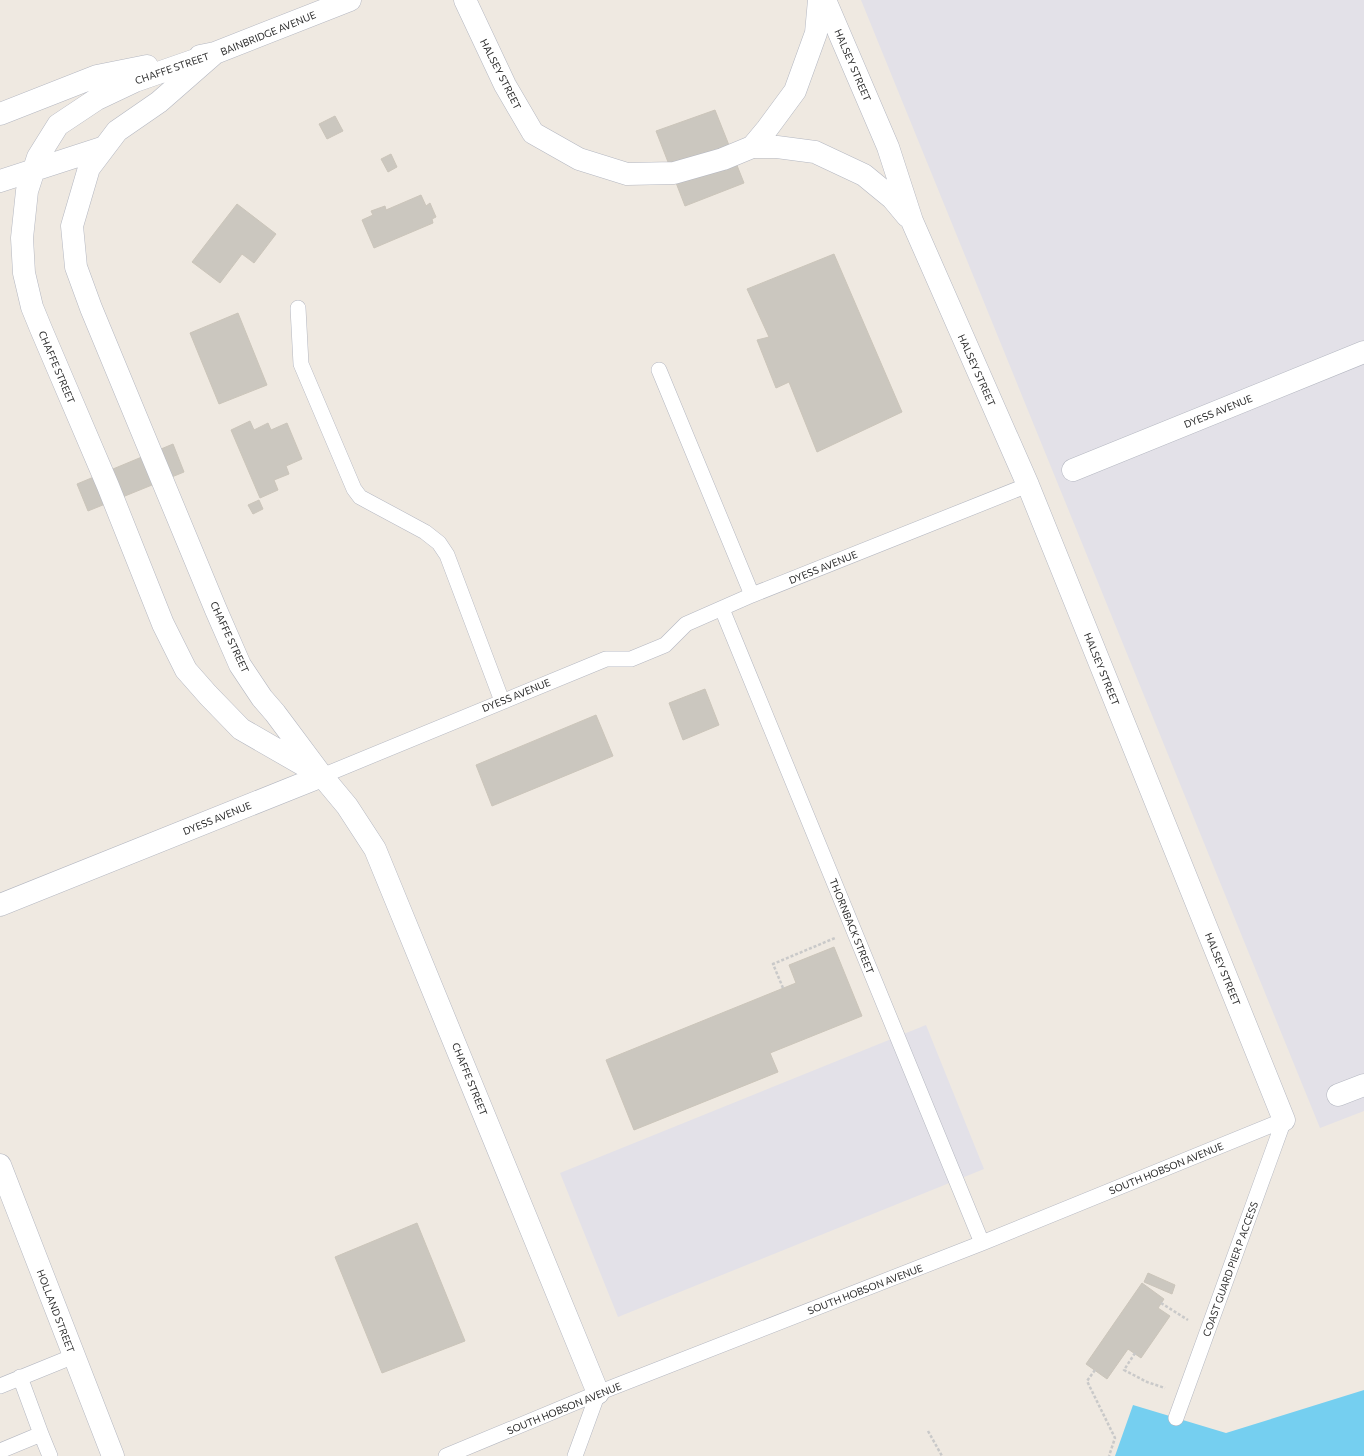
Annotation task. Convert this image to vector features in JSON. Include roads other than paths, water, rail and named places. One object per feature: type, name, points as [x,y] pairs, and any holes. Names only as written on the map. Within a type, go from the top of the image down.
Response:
[{"type":"street","name":"BAINBRIDGE AVENUE","points":[[0,114],[96,76],[215,53],[350,0]]},
{"type":"street","name":"HALSEY STREET","points":[[465,0],[504,85],[533,133],[579,159],[627,174],[674,173],[723,159],[752,147],[777,147],[815,152],[864,175],[892,198],[912,221]]},
{"type":"street","name":"HALSEY STREET","points":[[752,147],[795,90],[816,33],[819,0]]},
{"type":"street","name":"HALSEY STREET","points":[[825,0],[888,147],[912,221],[1028,485],[1284,1120]]},
{"type":"street","name":"CHAFFE STREET","points":[[215,53],[159,102],[117,131],[89,168],[72,226],[76,267],[96,321],[240,665],[262,698],[347,806],[375,849],[598,1393]]},
{"type":"street","name":"CHAFFE STREET","points":[[215,53],[135,81],[97,99],[58,125],[38,157],[27,191],[22,238],[24,273],[32,307],[108,486],[163,624],[186,670],[208,695],[241,728],[322,776]]},
{"type":"street","points":[[0,181],[105,147]]},
{"type":"street","name":"DYESS AVENUE","points":[[1073,470],[1364,352]]},
{"type":"street","name":"DYESS AVENUE","points":[[0,904],[322,776]]},
{"type":"street","points":[[1338,1095],[1364,1085]]},
{"type":"street","name":"HOLLAND STREET","points":[[0,1165],[113,1456]]},
{"type":"lane","points":[[298,308],[301,364],[354,489],[360,497],[425,532],[439,543],[447,555],[502,701]]},
{"type":"lane","points":[[659,370],[752,595]]},
{"type":"lane","name":"DYESS AVENUE","points":[[322,776],[606,659],[631,659],[665,645],[686,624],[752,595],[1028,485]]},
{"type":"lane","name":"THORNBACK STREET","points":[[722,609],[982,1242]]},
{"type":"lane","name":"SOUTH HOBSON AVENUE","points":[[446,1456],[598,1393],[982,1242],[1284,1120]]},
{"type":"lane","name":"COAST GUARD PIER P ACCESS","points":[[1176,1418],[1284,1120]]},
{"type":"lane","points":[[0,1386],[74,1356]]},
{"type":"lane","points":[[20,1377],[50,1456]]},
{"type":"lane","points":[[575,1456],[598,1393]]},
{"type":"lane","points":[[0,1452],[41,1434]]},
{"type":"water","points":[[1364,1390],[1364,1456],[1115,1456],[1133,1405],[1226,1433]]}]
